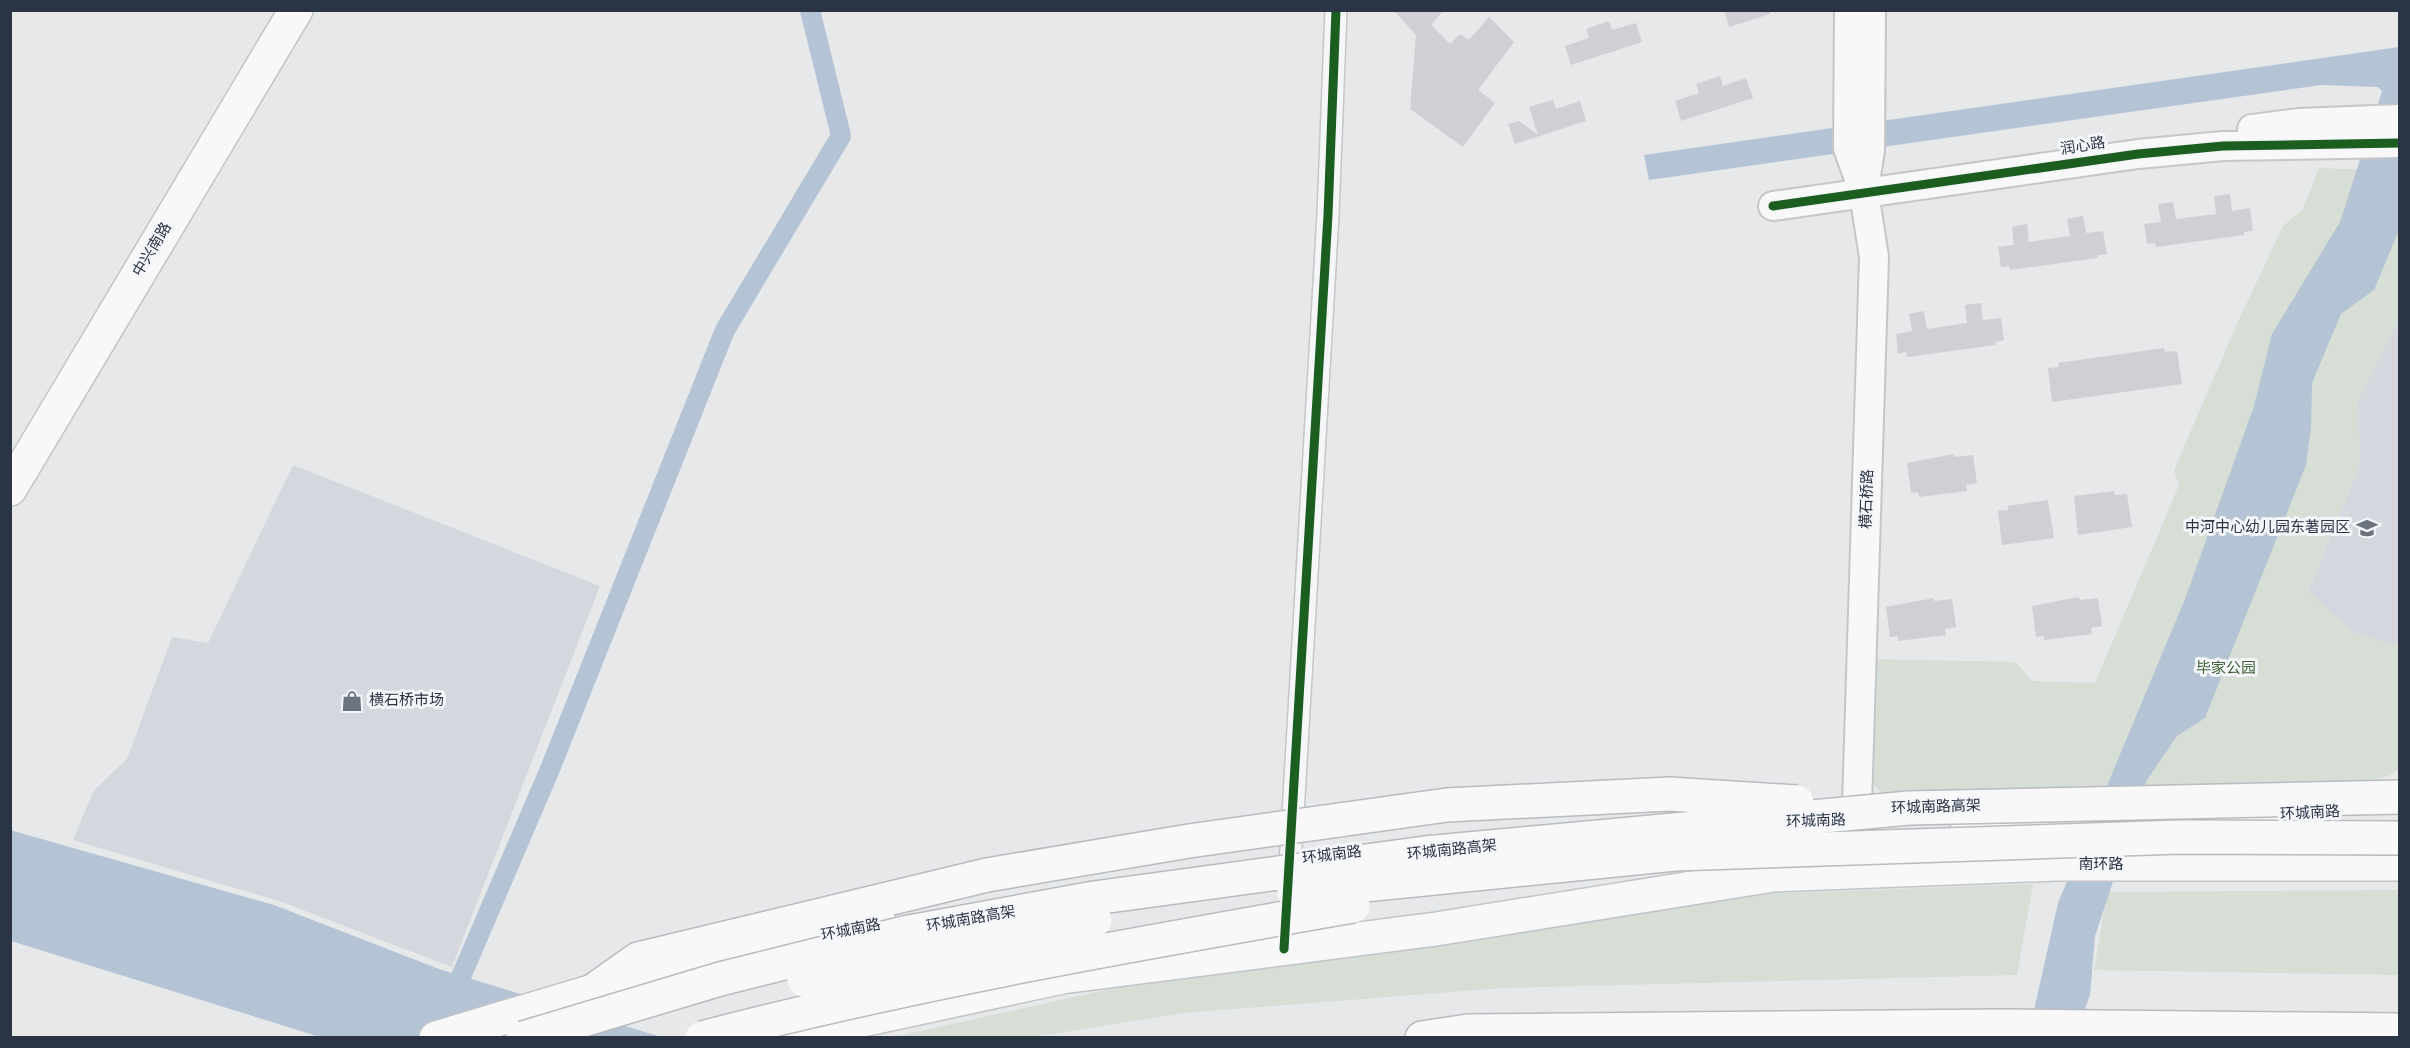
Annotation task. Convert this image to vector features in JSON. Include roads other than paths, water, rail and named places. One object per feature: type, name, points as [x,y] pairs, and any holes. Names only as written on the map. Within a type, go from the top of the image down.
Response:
[{"type":"main road","name":"中兴南路","points":[[10,447],[268,10]]},
{"type":"main road","name":"中兴南路","points":[[10,489],[296,10]]},
{"type":"main road","name":"横石桥路","points":[[1849,10],[1848,148],[1864,193],[1874,256],[1857,805]]},
{"type":"main road","name":"横石桥路","points":[[1864,193],[1870,150],[1871,10]]},
{"type":"main road","name":"润心路","points":[[2138,154],[2212,135],[2299,123],[2400,119]]},
{"type":"main road","name":"润心路","points":[[1773,206],[2138,154],[2223,146],[2400,143]]},
{"type":"main road","points":[[593,991],[638,959],[987,875],[1189,841],[1448,805],[1669,794],[1910,808]]},
{"type":"main road","name":"环城南路高架","points":[[523,1038],[720,979],[904,933],[1094,898],[1425,853],[1910,808],[2400,797]]},
{"type":"main road","name":"环城南路","points":[[435,1038],[593,991],[832,933],[1068,894],[1451,841],[1635,829],[1869,820],[2082,823],[2400,809]]},
{"type":"main road","name":"环城南路高架","points":[[597,1038],[785,984],[1168,905],[1675,854],[2180,837],[2400,838]]},
{"type":"main road","points":[[702,1038],[775,1019],[1148,942],[1393,900],[1545,879],[1675,854]]},
{"type":"main road","name":"南环路","points":[[1284,949],[1436,929],[1773,875],[2055,864],[2400,864]]},
{"type":"main road","points":[[779,1038],[1062,977],[1284,949]]},
{"type":"main road","points":[[1422,1038],[1468,1031],[1999,1026],[2400,1030]]},
{"type":"street","points":[[1284,949],[1328,216],[1336,10]]},
{"type":"water","points":[[2399,47],[2399,230],[2374,290],[2341,314],[2312,383],[2311,428],[2306,465],[2205,718],[2177,736],[2147,780],[2095,936],[2090,995],[2075,1037],[2028,1037],[2058,903],[2185,599],[2254,406],[2272,334],[2340,222],[2382,91],[2378,87],[2321,85],[1649,180],[1644,155]]},
{"type":"water","points":[[10,830],[274,905],[439,969],[661,1037],[320,1037],[11,941]]},
{"type":"waterway","points":[[451,1000],[550,769],[725,330],[841,136],[810,10]]},
{"type":"place","name":"中河中心幼儿园东著园区","points":[[2367,528]]},
{"type":"place","name":"横石桥市场","points":[[352,701]]},
{"type":"park label","name":"毕家公园","points":[[2226,669]]}]
